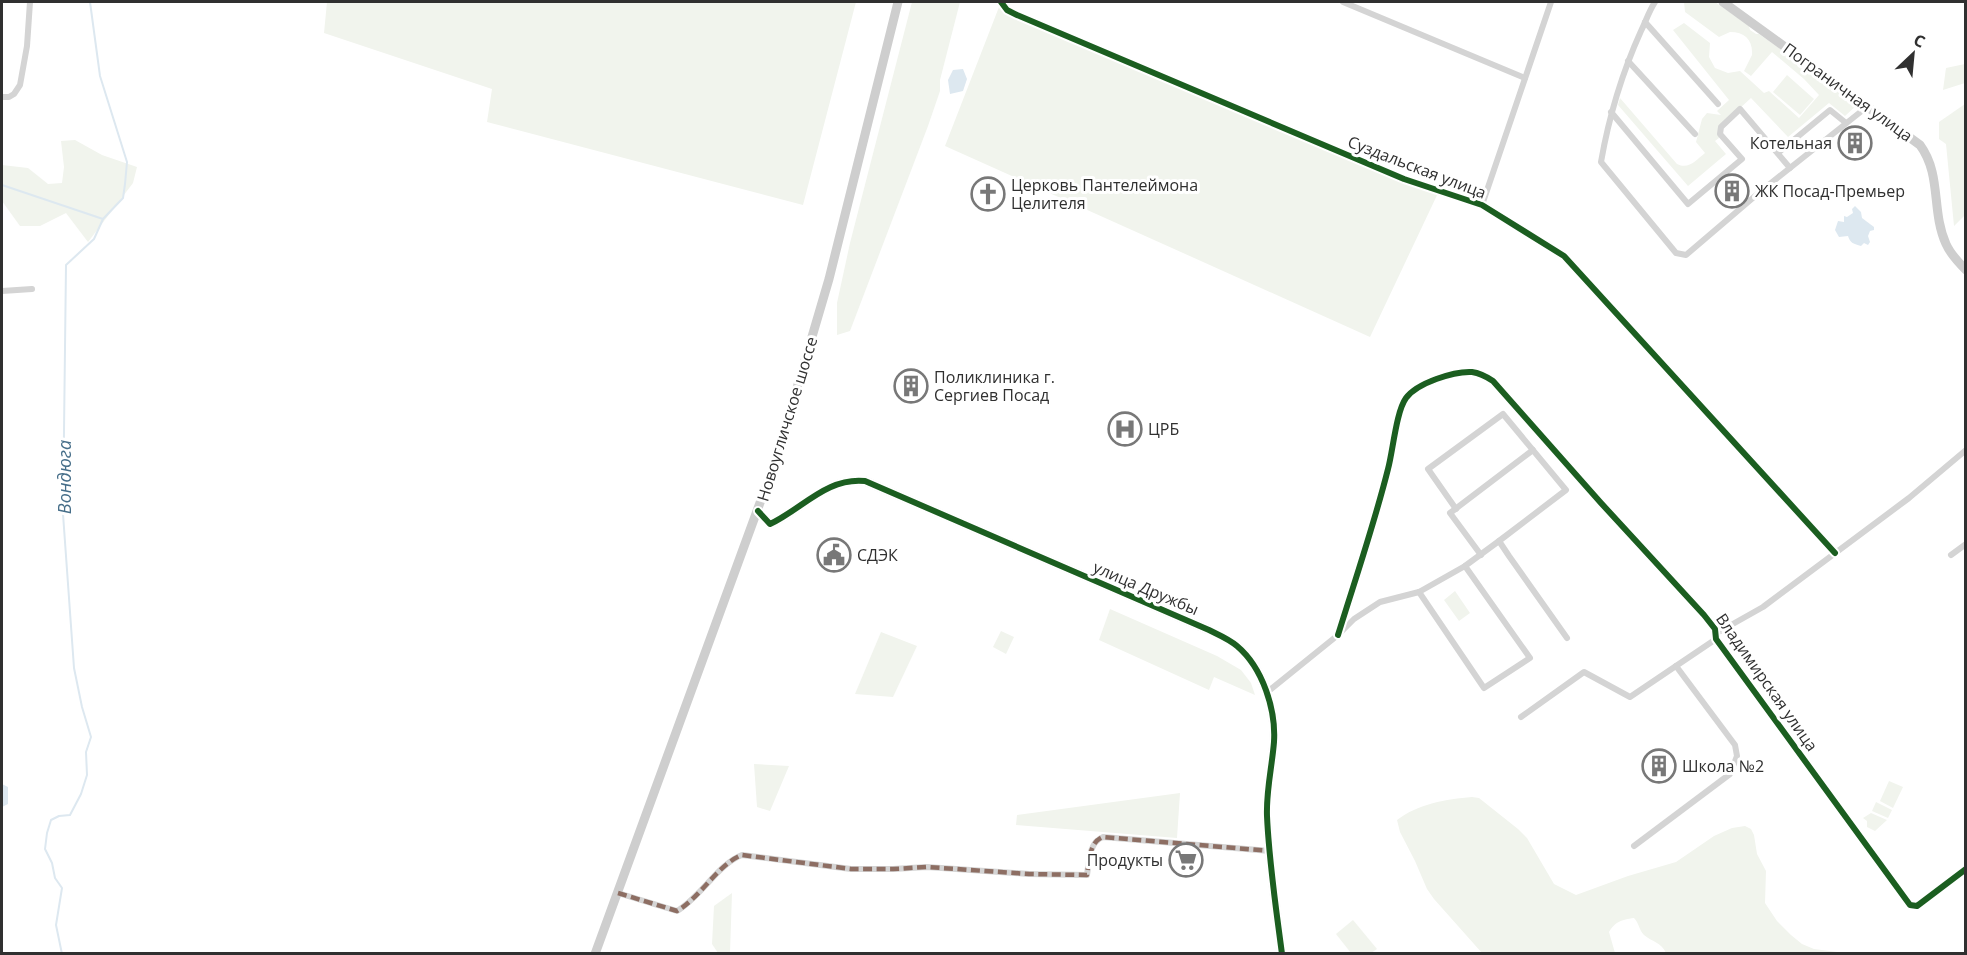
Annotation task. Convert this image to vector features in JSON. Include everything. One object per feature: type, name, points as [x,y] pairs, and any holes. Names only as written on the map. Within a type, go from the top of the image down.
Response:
[{"type":"street","points":[[2,97],[14,94],[20,85],[27,46],[30,2]]},
{"type":"street","name":"Новоугличское шоссе","points":[[596,954],[758,512],[786,428],[825,296],[898,2]]},
{"type":"street","name":"Суздальская улица","points":[[1001,2],[1007,10],[1017,15],[1404,179],[1482,205],[1564,256],[1835,554]]},
{"type":"street","points":[[1343,2],[1526,78]]},
{"type":"street","points":[[1482,205],[1551,2]]},
{"type":"street","points":[[1655,2],[1628,61],[1611,112],[1601,162],[1676,253],[1686,255],[1868,106]]},
{"type":"street","name":"Пограничная улица","points":[[1723,2],[1913,138],[1927,153],[1935,176],[1939,220],[1946,243],[1965,270]]},
{"type":"street","points":[[1645,22],[1718,104]]},
{"type":"street","points":[[1628,61],[1695,134]]},
{"type":"street","points":[[1611,112],[1688,204],[1742,159],[1720,134],[1721,127],[1740,109],[1790,168]]},
{"type":"street","points":[[1778,153],[1830,110],[1846,123]]},
{"type":"street","points":[[2,291],[32,289]]},
{"type":"street","name":"Владимирская улица","points":[[1338,635],[1388,469],[1406,398],[1419,387],[1458,373],[1474,372],[1493,381],[1704,615],[1716,636],[1910,905],[1917,906],[1965,869]]},
{"type":"street","points":[[1266,693],[1354,620],[1380,602],[1419,592],[1465,566],[1566,489],[1503,414],[1428,469],[1456,509]]},
{"type":"street","points":[[1481,555],[1450,513],[1533,450]]},
{"type":"street","points":[[1521,717],[1584,672],[1630,697],[1716,636],[1763,607],[1835,554],[1909,498],[1965,450]]},
{"type":"street","name":"улица Дружбы","points":[[750,532],[770,524],[838,483],[851,480],[864,481],[1227,639],[1248,657],[1257,670],[1266,693],[1274,730],[1267,814],[1269,851],[1282,954]]},
{"type":"street","points":[[758,512],[770,524]]},
{"type":"street","points":[[1500,541],[1568,638]]},
{"type":"street","points":[[1951,555],[1965,544]]},
{"type":"street","points":[[1419,592],[1484,688],[1530,658],[1465,566]]},
{"type":"street","points":[[1635,846],[1730,774],[1737,756],[1734,745],[1676,666]]},
{"type":"street","points":[[618,893],[677,911],[696,896],[733,859],[742,855],[851,868],[927,867],[1029,874],[1087,875],[1092,847],[1098,839],[1103,837],[1269,851]]},
{"type":"shaded area","points":[[327,2],[856,2],[803,205],[487,122],[492,89],[324,33]]},
{"type":"shaded area","points":[[912,2],[960,2],[940,80],[940,91],[928,126],[850,331],[837,335],[837,303],[850,243]]},
{"type":"shaded area","points":[[1684,2],[1715,2],[1749,26],[1750,30],[1858,104],[1845,116],[1829,103],[1788,137],[1751,98],[1726,121],[1719,138],[1715,141],[1726,154],[1688,186],[1618,105],[1620,98],[1677,164],[1689,165],[1705,153],[1696,142],[1702,119],[1707,113],[1721,115],[1717,111],[1729,100],[1673,30],[1684,23],[1710,43],[1709,57],[1715,68],[1728,73],[1740,71],[1764,93],[1769,91],[1799,118],[1819,95],[1772,52],[1751,76],[1744,71],[1752,55],[1751,45],[1747,38],[1740,33],[1730,32],[1719,37],[1685,12]]},
{"type":"shaded area","points":[[999,7],[1439,191],[1370,337],[945,146]]},
{"type":"shaded area","points":[[1965,64],[1965,83],[1943,90],[1946,68]]},
{"type":"shaded area","points":[[963,69],[967,79],[963,91],[950,94],[948,80],[953,70]]},
{"type":"shaded area","points":[[1787,75],[1814,99],[1800,115],[1773,92]]},
{"type":"shaded area","points":[[1965,104],[1965,215],[1954,226],[1946,144],[1939,139],[1939,122]]},
{"type":"shaded area","points":[[75,140],[102,155],[137,167],[133,183],[88,242],[66,213],[40,226],[20,226],[2,201],[2,165],[28,168],[48,184],[62,183],[64,167],[61,141]]},
{"type":"shaded area","points":[[1855,206],[1861,212],[1862,218],[1874,227],[1868,236],[1870,242],[1868,245],[1854,244],[1848,236],[1839,237],[1835,230],[1838,221],[1844,222],[1844,216],[1847,217],[1853,213],[1852,209]]},
{"type":"shaded area","points":[[1455,591],[1470,613],[1459,621],[1444,600]]},
{"type":"shaded area","points":[[1110,609],[1217,656],[1241,670],[1251,683],[1255,695],[1214,677],[1209,690],[1099,640]]},
{"type":"shaded area","points":[[1001,631],[1014,637],[1006,654],[993,647]]},
{"type":"shaded area","points":[[881,632],[917,646],[893,697],[855,694]]},
{"type":"shaded area","points":[[754,764],[789,766],[770,811],[757,807]]},
{"type":"shaded area","points":[[1889,781],[1903,787],[1893,808],[1880,801]]},
{"type":"shaded area","points":[[2,784],[8,787],[8,804],[2,807]]},
{"type":"shaded area","points":[[1180,793],[1177,838],[1016,825],[1017,815]]},
{"type":"shaded area","points":[[1479,798],[1518,829],[1527,838],[1554,884],[1576,895],[1676,862],[1714,836],[1732,828],[1745,826],[1751,829],[1754,835],[1757,854],[1766,871],[1765,903],[1777,921],[1802,944],[1814,949],[1845,953],[1666,953],[1659,944],[1644,935],[1634,918],[1619,922],[1609,932],[1615,953],[1482,953],[1427,889],[1400,832],[1397,820],[1405,814],[1433,803]]},
{"type":"shaded area","points":[[1876,802],[1892,810],[1888,818],[1872,811]]},
{"type":"shaded area","points":[[1871,813],[1887,820],[1875,831],[1867,827],[1867,821],[1863,818]]},
{"type":"shaded area","points":[[732,893],[730,953],[718,953],[712,944],[714,906]]},
{"type":"shaded area","points":[[1353,920],[1377,949],[1371,953],[1351,953],[1336,934]]},
{"type":"waterway","name":"Вондюга","points":[[62,954],[56,925],[62,888],[55,878],[52,863],[45,849],[47,833],[51,820],[59,816],[70,815],[81,794],[87,775],[86,752],[91,737],[74,668],[63,514],[66,265],[94,239],[103,219],[123,198],[127,162],[100,76],[90,2]]},
{"type":"waterway","points":[[2,185],[103,219]]},
{"type":"marked path","points":[[618,893],[677,911],[694,898],[733,859],[742,855],[851,869],[927,867],[1029,874],[1087,875],[1092,848],[1103,837],[1270,851]]},
{"type":"cycle path","points":[[1001,2],[1007,10],[1017,15],[1404,179],[1482,205],[1564,256],[1835,553]]},
{"type":"cycle path","points":[[1338,635],[1377,511],[1400,412],[1406,398],[1418,387],[1446,376],[1464,372],[1481,374],[1493,381],[1704,615],[1715,629],[1716,639],[1910,905],[1917,906],[1966,869]]},
{"type":"cycle path","points":[[758,511],[770,524],[827,489],[851,481],[865,481],[1209,630],[1237,646],[1261,678],[1273,717],[1274,742],[1267,816],[1282,954]]},
{"type":"place","name":"Котельная","points":[[1855,143]]},
{"type":"place","name":"ЖК Посад-Премьер","points":[[1732,191]]},
{"type":"place","name":"Церковь Пантелеймона Целителя","points":[[988,194]]},
{"type":"place","name":"Поликлиника г. Сергиев Посад","points":[[911,386]]},
{"type":"place","name":"ЦРБ","points":[[1125,429]]},
{"type":"place","name":"СДЭК","points":[[834,555]]},
{"type":"place","name":"Школа №2","points":[[1659,766]]},
{"type":"place","name":"Продукты","points":[[1186,860]]}]
